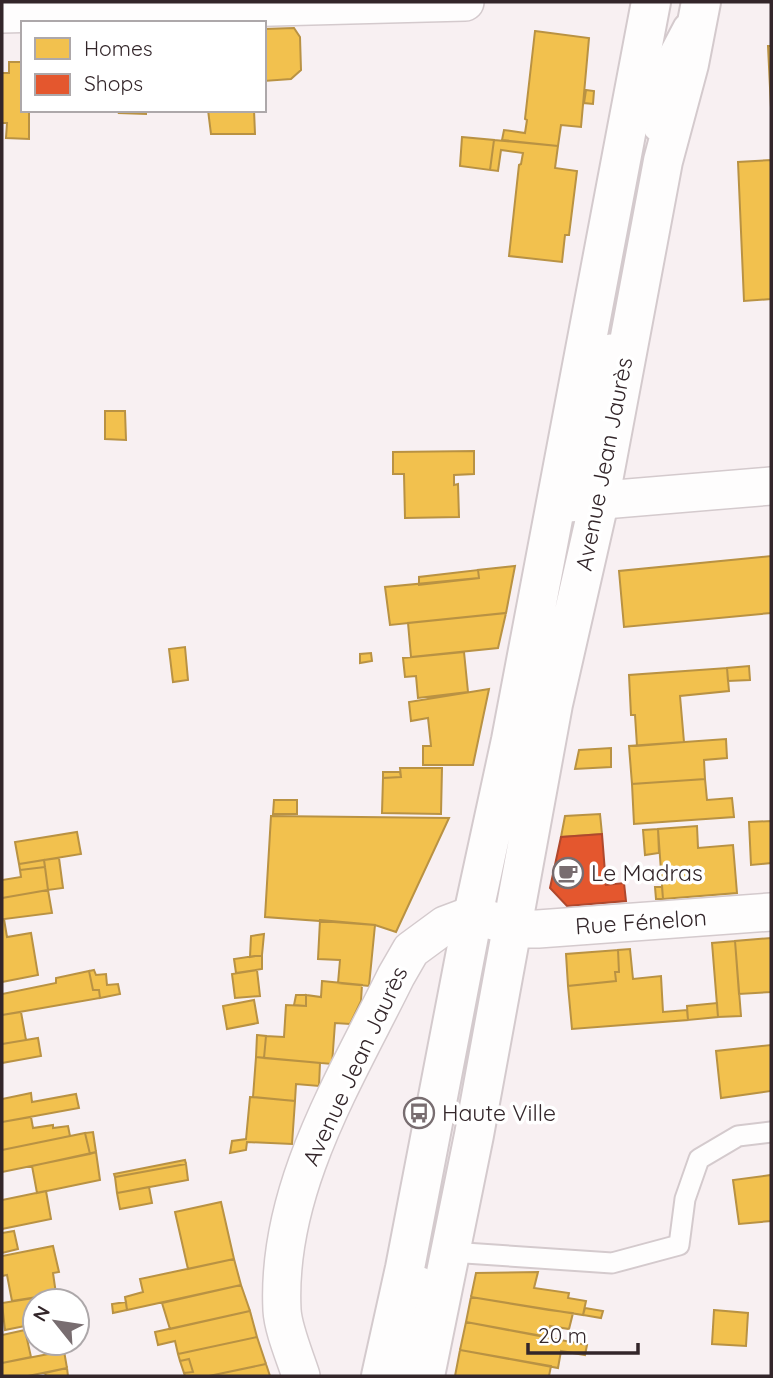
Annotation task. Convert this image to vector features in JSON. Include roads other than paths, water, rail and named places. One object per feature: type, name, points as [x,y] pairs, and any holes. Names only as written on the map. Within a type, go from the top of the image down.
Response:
[{"type":"main road","name":"Avenue Jean Jaurès","points":[[425,1376],[474,1135],[553,704],[576,503],[651,2]]},
{"type":"main road","name":"Avenue Jean Jaurès","points":[[382,1376],[472,915],[511,740],[576,503],[689,64],[698,2]]},
{"type":"street","points":[[2,14],[465,2]]},
{"type":"street","points":[[576,503],[771,486]]},
{"type":"street","name":"Rue Fénelon","points":[[512,927],[538,929],[771,912]]},
{"type":"street","points":[[472,915],[512,927]]},
{"type":"street","name":"Avenue Jean Jaurès","points":[[301,1376],[282,1312],[284,1242],[309,1154],[396,975],[411,950],[445,925],[472,915]]},
{"type":"lane","points":[[450,1252],[612,1264],[679,1245],[685,1199],[699,1159],[738,1136],[771,1132]]},
{"type":"lane","points":[[404,1376],[425,1261],[416,1203]]},
{"type":"place","name":"Le Madras","points":[[568,873]]},
{"type":"place","name":"Haute Ville","points":[[419,1113]]}]
